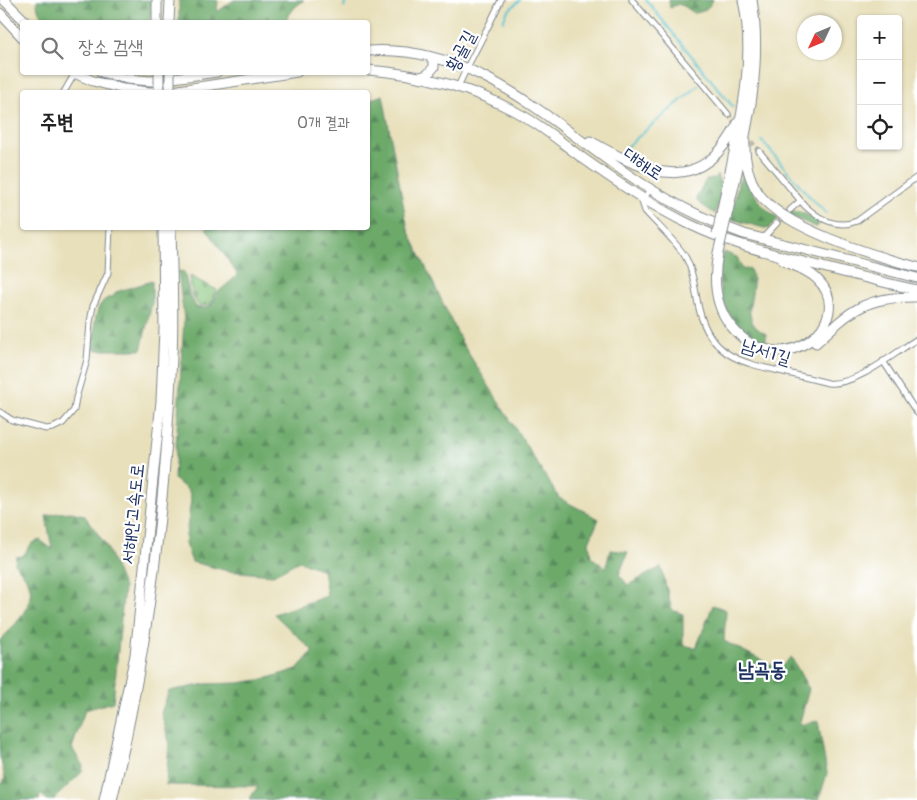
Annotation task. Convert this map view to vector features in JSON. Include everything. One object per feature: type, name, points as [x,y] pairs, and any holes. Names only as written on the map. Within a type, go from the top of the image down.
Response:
[{"type":"highway","points":[[4,0],[24,20]]},
{"type":"highway","points":[[157,0],[157,20]]},
{"type":"highway","points":[[169,20],[170,0]]},
{"type":"highway","points":[[725,210],[747,79],[748,33],[743,0]]},
{"type":"highway","points":[[752,0],[756,30],[756,71],[745,136],[710,272],[713,304],[719,317],[727,329],[745,346],[769,356],[788,357],[805,351],[816,344],[846,315],[865,304],[887,298],[917,297]]},
{"type":"highway","points":[[0,13],[20,34]]},
{"type":"highway","name":"대해로","points":[[370,51],[390,50],[431,58],[466,68],[505,87],[650,189],[708,220],[762,239],[917,278]]},
{"type":"highway","points":[[419,77],[427,75],[432,70],[434,62],[431,58]]},
{"type":"highway","name":"대해로","points":[[370,70],[419,77],[458,86],[500,104],[544,129],[605,174],[644,199],[696,227],[751,248],[917,290]]},
{"type":"highway","points":[[79,75],[93,81],[132,90]]},
{"type":"highway","points":[[111,75],[127,80],[151,81],[195,75]]},
{"type":"highway","points":[[159,75],[159,90]]},
{"type":"highway","points":[[170,75],[170,90]]},
{"type":"highway","points":[[179,90],[277,75]]},
{"type":"highway","points":[[500,104],[497,93],[505,87]]},
{"type":"highway","points":[[554,120],[632,162],[660,172],[676,173],[694,170],[714,158],[729,140],[739,121]]},
{"type":"highway","points":[[745,136],[746,161],[753,184],[761,197],[775,211],[841,243],[917,267]]},
{"type":"highway","name":"서해안고속도로","points":[[104,800],[135,655],[161,401],[164,329],[163,230]]},
{"type":"highway","name":"서해안고속도로","points":[[112,800],[133,706],[156,562],[172,355],[171,230]]},
{"type":"highway","points":[[716,252],[717,297],[725,318],[734,330],[745,340],[765,350],[786,351],[803,346],[818,333],[827,317],[829,304],[824,287],[816,278],[804,270],[751,248]]},
{"type":"street","name":"황골길","points":[[458,86],[501,0]]},
{"type":"street","points":[[632,0],[728,114]]},
{"type":"street","points":[[65,90],[73,75]]},
{"type":"street","points":[[759,151],[813,214],[839,224],[854,223],[917,177]]},
{"type":"street","points":[[644,199],[650,189]]},
{"type":"street","name":"남서1길","points":[[644,199],[642,202],[644,211],[686,258],[690,266],[702,320],[716,343],[727,354],[753,365],[833,383],[857,378],[917,339]]},
{"type":"street","points":[[790,210],[800,201]]},
{"type":"street","points":[[762,239],[777,223]]},
{"type":"street","points":[[0,412],[12,420],[46,429],[63,423],[74,410],[87,360],[93,306],[108,273],[110,230]]},
{"type":"street","points":[[884,360],[917,413]]},
{"type":"green space","points":[[37,0],[151,0],[151,20],[48,20],[40,14]]},
{"type":"green space","points":[[179,0],[215,0],[218,1],[217,12],[234,0],[304,0],[295,7],[285,20],[179,20]]},
{"type":"green space","points":[[669,0],[713,0],[705,10],[694,13],[678,4],[670,8]]},
{"type":"green space","points":[[383,95],[408,230],[462,343],[559,498],[599,519],[589,542],[591,557],[606,568],[610,550],[628,552],[619,575],[628,585],[661,567],[672,610],[683,614],[683,645],[696,648],[713,605],[726,610],[724,641],[779,669],[791,657],[809,689],[799,725],[818,721],[827,773],[819,800],[249,800],[258,786],[166,785],[169,741],[161,713],[169,691],[206,684],[238,683],[265,679],[297,669],[313,651],[274,614],[327,596],[323,570],[299,561],[273,575],[228,571],[192,562],[185,543],[191,500],[189,491],[174,479],[184,320],[178,271],[184,272],[190,296],[197,308],[210,307],[218,292],[238,275],[207,230],[370,230],[370,99]]},
{"type":"green space","points":[[742,174],[745,174],[762,205],[779,218],[768,229],[731,219],[738,183]]},
{"type":"green space","points":[[717,175],[721,190],[715,214],[698,202],[696,198],[706,180],[715,178]]},
{"type":"green space","points":[[791,211],[802,213],[819,221],[818,226],[816,227],[788,215]]},
{"type":"green space","points":[[724,252],[737,257],[743,270],[749,268],[753,286],[750,304],[751,320],[756,328],[766,334],[766,341],[763,343],[756,343],[739,327],[727,309],[721,295],[719,283]]},
{"type":"green space","points":[[190,276],[217,290],[210,305],[199,306],[192,296]]},
{"type":"green space","points":[[152,281],[152,303],[141,350],[94,350],[96,317],[101,303],[114,296],[116,292]]},
{"type":"green space","points":[[71,512],[84,515],[106,545],[124,588],[113,702],[85,710],[72,748],[83,766],[82,772],[53,800],[47,800],[40,793],[39,800],[0,800],[0,785],[5,778],[0,759],[0,640],[26,609],[30,594],[30,587],[27,581],[15,564],[16,557],[23,556],[32,543],[40,540],[52,549],[46,516]]},
{"type":"waterway","points":[[344,7],[346,0]]},
{"type":"waterway","points":[[503,21],[507,12],[520,0]]},
{"type":"waterway","points":[[646,0],[733,107]]},
{"type":"waterway","points":[[624,149],[698,86]]},
{"type":"waterway","points":[[762,141],[826,213]]},
{"type":"tunnel","points":[[728,114],[737,126]]},
{"type":"tunnel","points":[[746,136],[759,151]]},
{"type":"tunnel","points":[[777,223],[790,210]]},
{"type":"district","name":"남곡동","points":[[762,669]]}]
